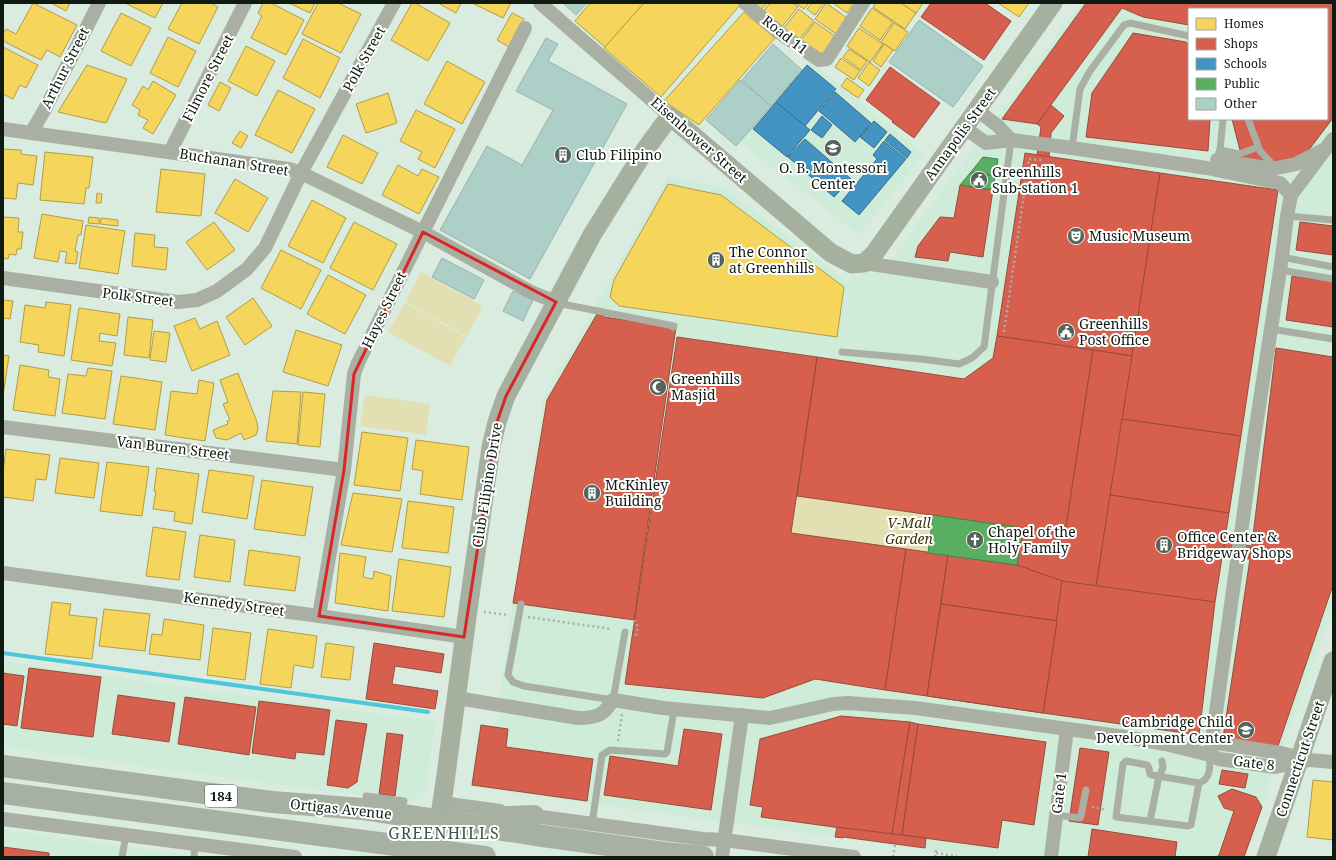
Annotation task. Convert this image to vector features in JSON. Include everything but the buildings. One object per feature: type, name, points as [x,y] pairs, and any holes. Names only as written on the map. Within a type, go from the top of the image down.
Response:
[{"type":"main road","name":"Ortigas Avenue","points":[[3,766],[272,802],[363,809],[441,812],[472,826],[703,857]]},
{"type":"main road","name":"Ortigas Avenue","points":[[3,793],[485,857]]},
{"type":"main road","points":[[472,826],[486,818],[534,816]]},
{"type":"street","name":"Arthur Street","points":[[31,133],[99,3]]},
{"type":"street","name":"Filmore Street","points":[[170,152],[245,3]]},
{"type":"street","name":"Polk Street","points":[[3,278],[178,302],[197,300],[217,291],[231,282],[247,269],[265,248],[301,173],[394,3]]},
{"type":"street","name":"Eisenhower Street","points":[[540,3],[831,253],[852,264],[864,263]]},
{"type":"street","name":"Road 11","points":[[745,3],[780,33],[820,60],[827,59],[863,3]]},
{"type":"street","name":"Annapolis Street","points":[[864,263],[874,254],[1053,3]]},
{"type":"street","name":"Hayes Street","points":[[319,616],[344,470],[354,374],[422,232],[525,28]]},
{"type":"street","points":[[977,110],[998,126],[1011,140]]},
{"type":"street","name":"Club Filipino Drive","points":[[435,850],[491,447],[497,422],[506,396],[592,235],[645,150],[670,116]]},
{"type":"street","points":[[965,128],[986,143],[1011,140],[1072,148],[1215,159],[1266,168],[1277,168],[1296,164],[1330,144]]},
{"type":"street","name":"Buchanan Street","points":[[3,129],[288,168],[422,232],[531,292],[556,302]]},
{"type":"street","points":[[1211,748],[1255,433],[1291,195],[1330,144]]},
{"type":"street","points":[[1215,159],[1280,183],[1291,195]]},
{"type":"street","points":[[879,247],[884,258],[906,269]]},
{"type":"street","points":[[864,263],[992,282]]},
{"type":"street","name":"Van Buren Street","points":[[3,427],[344,470]]},
{"type":"street","name":"Kennedy Street","points":[[3,573],[464,637]]},
{"type":"street","name":"Connecticut Street","points":[[1266,857],[1302,760],[1333,660]]},
{"type":"street","points":[[456,698],[578,718],[597,716],[606,711],[613,700]]},
{"type":"street","name":"Gate 8","points":[[613,700],[674,710],[770,718],[833,704],[915,708],[1067,729],[1164,753],[1211,748],[1282,753],[1302,760],[1333,762]]},
{"type":"street","points":[[722,857],[742,715]]},
{"type":"street","name":"Gate 1","points":[[1051,857],[1067,729]]},
{"type":"street","points":[[441,812],[534,816],[703,839],[724,840],[854,857]]},
{"type":"street","points":[[3,819],[126,835],[194,850],[295,857]]},
{"type":"lane","points":[[1072,148],[1080,88],[1090,70],[1124,25],[1130,23],[1188,36]]},
{"type":"lane","points":[[1223,120],[1223,129],[1215,159],[1239,154],[1253,149]]},
{"type":"lane","points":[[1248,120],[1260,151],[1277,168]]},
{"type":"lane","points":[[1251,165],[1254,136]]},
{"type":"lane","points":[[842,352],[907,357],[959,364],[972,358],[984,347],[1011,140]]},
{"type":"lane","points":[[1287,216],[1333,220]]},
{"type":"lane","points":[[1281,264],[1333,267]]},
{"type":"lane","points":[[1281,264],[1298,274],[1333,279]]},
{"type":"lane","points":[[556,302],[674,326],[673,327]]},
{"type":"lane","points":[[1271,329],[1333,339]]},
{"type":"lane","points":[[520,604],[508,675],[513,682],[524,686],[613,700],[625,632]]},
{"type":"lane","points":[[592,824],[602,755],[610,750],[665,754],[667,752],[674,710]]},
{"type":"lane","points":[[1199,783],[1192,824],[1190,826],[1116,817],[1124,763],[1126,761],[1147,765],[1150,768],[1150,774],[1199,783],[1205,781],[1208,777],[1211,748]]},
{"type":"lane","points":[[1150,821],[1159,776],[1159,766],[1164,753]]},
{"type":"lane","points":[[1056,815],[1078,818],[1082,816],[1086,790]]},
{"type":"lane","points":[[366,796],[404,801]]},
{"type":"lane","points":[[122,857],[126,835]]},
{"type":"path","points":[[1004,332],[1029,158],[1042,160]]},
{"type":"path","points":[[592,627],[611,629]]},
{"type":"path","points":[[893,857],[895,845]]},
{"type":"path","points":[[935,857],[936,849]]},
{"type":"path","points":[[936,853],[956,856]]},
{"type":"highlighted area","points":[[423,232],[556,302],[506,396],[497,422],[464,637],[319,616],[344,470],[354,374]]},
{"type":"shaded area","points":[[1081,3],[1333,3],[1333,610],[1275,767],[1245,857],[981,857],[470,787],[479,724],[496,726],[543,400],[668,176],[724,188],[847,281],[891,260]]},
{"type":"shaded area","name":"O. B. Montessori Center","points":[[810,61],[924,154],[859,235],[741,142]]},
{"type":"shaded area","points":[[3,661],[339,709],[435,721],[426,789],[410,800],[312,789],[3,747]]},
{"type":"shaded area","points":[[3,830],[204,857],[3,857]]},
{"type":"green space","points":[[421,272],[483,306],[467,336],[405,302]]},
{"type":"green space","points":[[405,303],[466,337],[450,366],[388,332]]},
{"type":"green space","points":[[365,395],[430,404],[426,435],[360,426]]},
{"type":"green space","name":"V-Mall Garden","points":[[797,496],[933,515],[928,553],[791,533]]},
{"type":"waterway","points":[[3,653],[428,712]]},
{"type":"place","name":"O. B. Montessori Center","points":[[833,148]]},
{"type":"place","name":"Club Filipino","points":[[563,155]]},
{"type":"place","name":"Greenhills Sub-station 1","points":[[979,180]]},
{"type":"place","name":"Music Museum","points":[[1076,236]]},
{"type":"place","name":"The Connor at Greenhills","points":[[716,260]]},
{"type":"place","name":"Greenhills Post Office","points":[[1066,332]]},
{"type":"place","name":"Greenhills Masjid","points":[[658,387]]},
{"type":"place","name":"McKinley Building","points":[[592,493]]},
{"type":"place","name":"Chapel of the Holy Family","points":[[975,540]]},
{"type":"place","name":"Office Center & Bridgeway Shops","points":[[1164,545]]},
{"type":"place","name":"Cambridge Child Development Center","points":[[1246,730]]},
{"type":"district","name":"GREENHILLS","points":[[444,833]]}]
